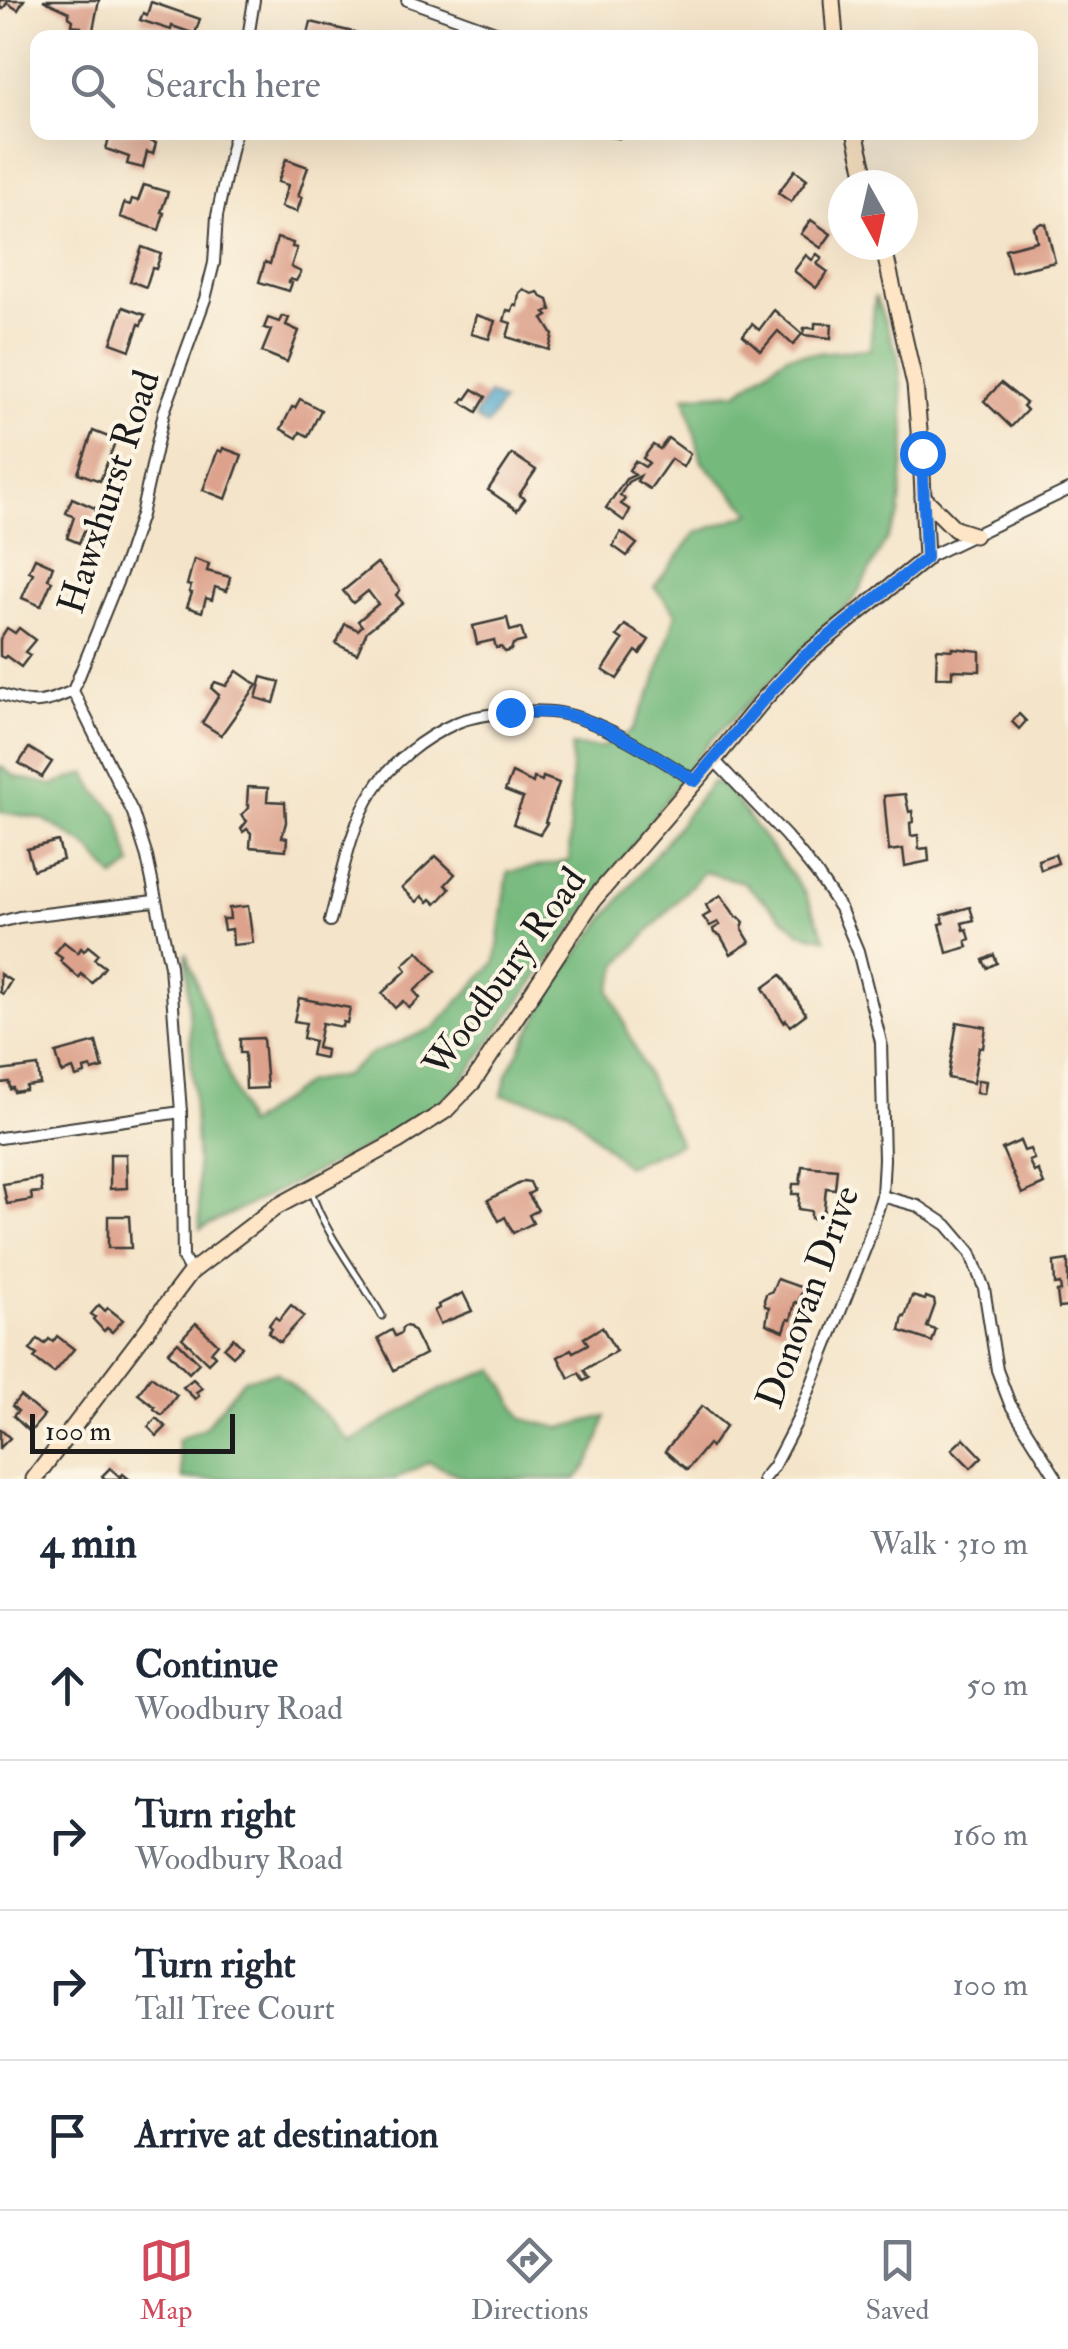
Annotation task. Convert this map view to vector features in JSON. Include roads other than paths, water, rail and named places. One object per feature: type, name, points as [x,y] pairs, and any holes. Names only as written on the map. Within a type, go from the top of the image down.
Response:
[{"type":"main road","points":[[832,0],[834,30]]},
{"type":"main road","points":[[857,140],[864,170]]},
{"type":"main road","points":[[886,260],[915,385],[926,558]]},
{"type":"main road","points":[[923,497],[955,529],[974,535]]},
{"type":"main road","name":"Woodbury Road","points":[[34,1479],[190,1272],[276,1207],[445,1111],[473,1082],[594,899],[764,699],[802,658],[926,558]]},
{"type":"street","points":[[249,30],[254,0]]},
{"type":"street","points":[[408,0],[490,30]]},
{"type":"street","name":"Hawxhurst Road","points":[[73,691],[141,516],[164,412],[205,299],[233,140]]},
{"type":"street","points":[[926,558],[1068,490]]},
{"type":"street","points":[[0,694],[42,704],[73,691],[133,813],[170,966],[181,1112],[182,1258],[190,1272]]},
{"type":"street","points":[[330,922],[356,824],[373,790],[410,750],[457,722],[510,712],[560,713],[606,729],[695,781]]},
{"type":"street","name":"Donovan Drive","points":[[714,760],[786,836],[840,908],[858,951],[882,1042],[882,1196],[797,1422],[763,1479]]},
{"type":"street","points":[[0,922],[154,901]]},
{"type":"street","points":[[0,1138],[181,1112]]},
{"type":"street","points":[[882,1196],[918,1206],[947,1225],[970,1252],[984,1288],[1000,1378],[1010,1404],[1056,1477]]},
{"type":"lane","points":[[310,1188],[314,1202],[382,1316]]},
{"type":"water","points":[[489,394],[502,402],[487,426],[474,417]]}]
